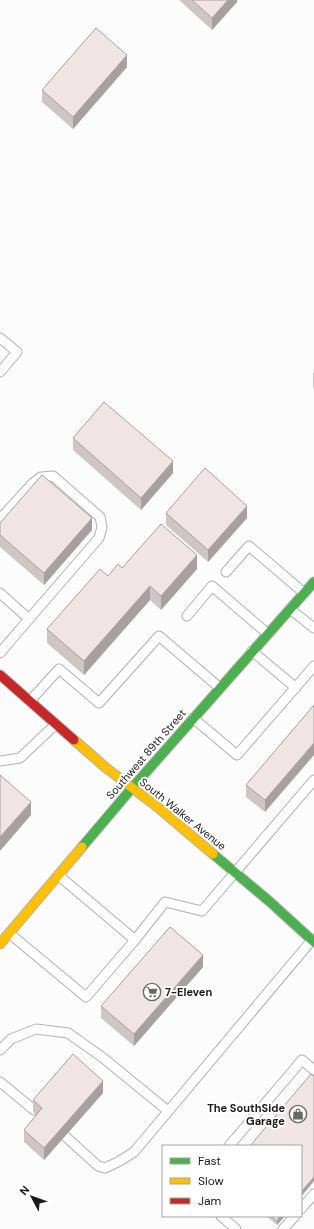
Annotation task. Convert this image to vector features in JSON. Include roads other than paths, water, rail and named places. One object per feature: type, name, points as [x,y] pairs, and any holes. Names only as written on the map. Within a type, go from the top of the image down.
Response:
[{"type":"main road","name":"Southwest 89th Street","points":[[0,944],[132,788],[314,582]]},
{"type":"main road","name":"South Walker Avenue","points":[[0,675],[105,767],[235,872],[313,941]]},
{"type":"lane","points":[[0,338],[17,352],[0,372]]},
{"type":"lane","points":[[0,519],[33,483],[41,477],[53,476],[100,517],[102,527],[100,538],[0,653]]},
{"type":"lane","points":[[226,572],[248,546],[304,594]]},
{"type":"lane","points":[[187,616],[212,586],[268,634]]},
{"type":"lane","points":[[0,593],[29,619]]},
{"type":"lane","points":[[290,609],[314,628]]},
{"type":"lane","points":[[30,701],[59,668],[99,703],[159,636],[220,688]]},
{"type":"lane","points":[[252,652],[296,688]]},
{"type":"lane","points":[[193,718],[237,755],[314,666]]},
{"type":"lane","points":[[0,761],[20,758],[56,724]]},
{"type":"lane","points":[[9,933],[86,997],[166,902],[202,911],[314,780]]},
{"type":"lane","points":[[58,875],[135,940]]},
{"type":"lane","points":[[65,1136],[98,1166],[105,1168],[134,1152],[313,941]]},
{"type":"lane","points":[[0,1050],[11,1039],[36,1029],[68,1033],[102,1057],[168,1111]]},
{"type":"lane","points":[[230,1145],[302,1060],[314,1070]]},
{"type":"lane","points":[[0,1082],[34,1110]]},
{"type":"lane","points":[[302,1208],[314,1194]]},
{"type":"lane","points":[[223,1217],[236,1229]]},
{"type":"lane","points":[[283,1229],[294,1217]]},
{"type":"place","name":"7-Eleven","points":[[152,992]]},
{"type":"place","name":"The SouthSide Garage","points":[[298,1114]]}]
